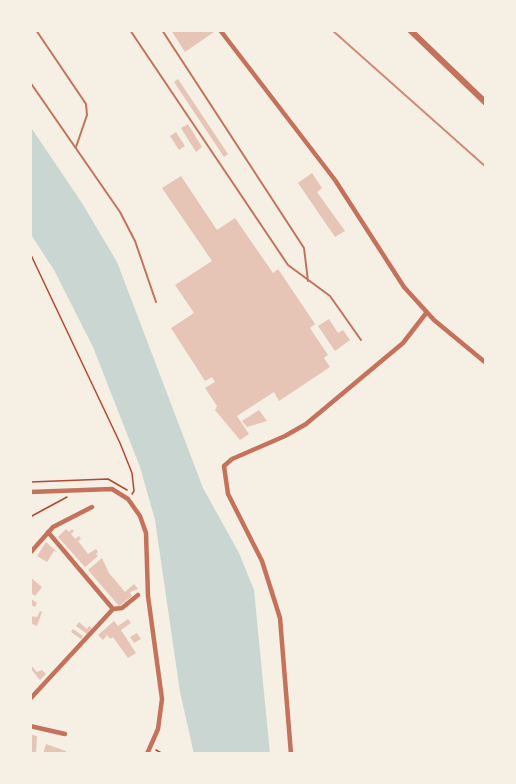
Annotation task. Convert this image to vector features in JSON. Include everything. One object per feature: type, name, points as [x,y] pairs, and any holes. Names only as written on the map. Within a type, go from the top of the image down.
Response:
[{"type":"street","points":[[220,30],[329,171],[400,282],[427,312],[486,363]]},
{"type":"street","points":[[410,30],[486,103]]},
{"type":"street","points":[[291,754],[280,618],[262,561],[226,490],[224,466],[232,459],[285,436],[306,424],[403,343],[427,312]]},
{"type":"street","points":[[30,492],[112,489],[128,499],[137,511],[146,532],[148,596],[162,699],[160,723],[147,754]]},
{"type":"street","points":[[30,554],[48,531],[74,514],[92,507]]},
{"type":"street","points":[[48,531],[113,609]]},
{"type":"street","points":[[113,609],[122,608],[138,595]]},
{"type":"street","points":[[30,699],[111,615],[113,609]]},
{"type":"street","points":[[30,726],[65,734]]},
{"type":"lane","points":[[36,30],[86,104],[87,115],[76,147]]},
{"type":"lane","points":[[130,30],[288,265],[333,299],[361,340]]},
{"type":"lane","points":[[162,30],[304,248],[308,280]]},
{"type":"lane","points":[[30,82],[131,231],[156,302]]},
{"type":"path","points":[[30,253],[132,473],[134,491],[128,499]]},
{"type":"path","points":[[30,482],[108,479],[129,492],[128,499]]},
{"type":"path","points":[[30,518],[74,490]]},
{"type":"path","points":[[151,747],[164,754]]},
{"type":"shaded area","points":[[30,126],[82,203],[117,262],[203,488],[239,553],[254,590],[270,754],[194,754],[180,692],[155,520],[140,467],[93,347],[54,270],[30,233]]},
{"type":"building","points":[[171,30],[213,30],[214,32],[185,52]]},
{"type":"building","points":[[178,79],[228,154],[224,157],[174,82]]},
{"type":"building","points":[[188,124],[202,147],[196,152],[181,128]]},
{"type":"building","points":[[176,132],[185,146],[179,150],[170,136]]},
{"type":"building","points":[[312,173],[322,188],[317,192],[345,231],[335,237],[298,183]]},
{"type":"building","points":[[181,176],[217,230],[235,218],[273,273],[278,269],[315,324],[310,328],[328,355],[324,358],[330,367],[279,401],[274,392],[237,416],[249,434],[240,440],[215,410],[217,406],[205,388],[215,382],[212,377],[205,381],[171,328],[194,313],[175,285],[212,261],[162,188]]},
{"type":"building","points":[[329,319],[338,333],[343,330],[350,340],[335,351],[318,326]]},
{"type":"building","points":[[259,410],[267,421],[247,427],[242,421]]},
{"type":"building","points":[[66,529],[69,532],[72,529],[74,531],[71,534],[75,539],[79,536],[81,539],[78,541],[88,554],[96,549],[98,552],[96,554],[98,556],[85,567],[58,537]]},
{"type":"building","points":[[46,542],[57,552],[54,551],[47,562],[37,556]]},
{"type":"building","points":[[102,558],[109,573],[125,592],[134,584],[138,589],[130,592],[132,596],[119,606],[88,570]]},
{"type":"building","points":[[30,577],[42,587],[35,596],[30,592]]},
{"type":"building","points":[[30,598],[37,603],[35,607],[30,604]]},
{"type":"building","points":[[40,611],[42,612],[37,626],[30,623],[30,616],[37,617]]},
{"type":"building","points":[[128,619],[131,623],[121,630],[136,653],[128,658],[113,637],[110,639],[107,635],[103,640],[98,635],[114,621],[118,626]]},
{"type":"building","points":[[79,622],[87,629],[89,626],[92,628],[87,634],[76,626]]},
{"type":"building","points":[[73,629],[83,636],[81,639],[71,632]]},
{"type":"building","points":[[137,633],[141,639],[134,643],[130,637]]},
{"type":"building","points":[[30,664],[37,672],[42,670],[46,674],[40,680],[30,668]]},
{"type":"building","points":[[32,735],[37,736],[36,754],[30,754]]},
{"type":"building","points":[[46,744],[66,751],[65,754],[43,754]]},
{"type":"railway","points":[[332,30],[486,167]]}]
